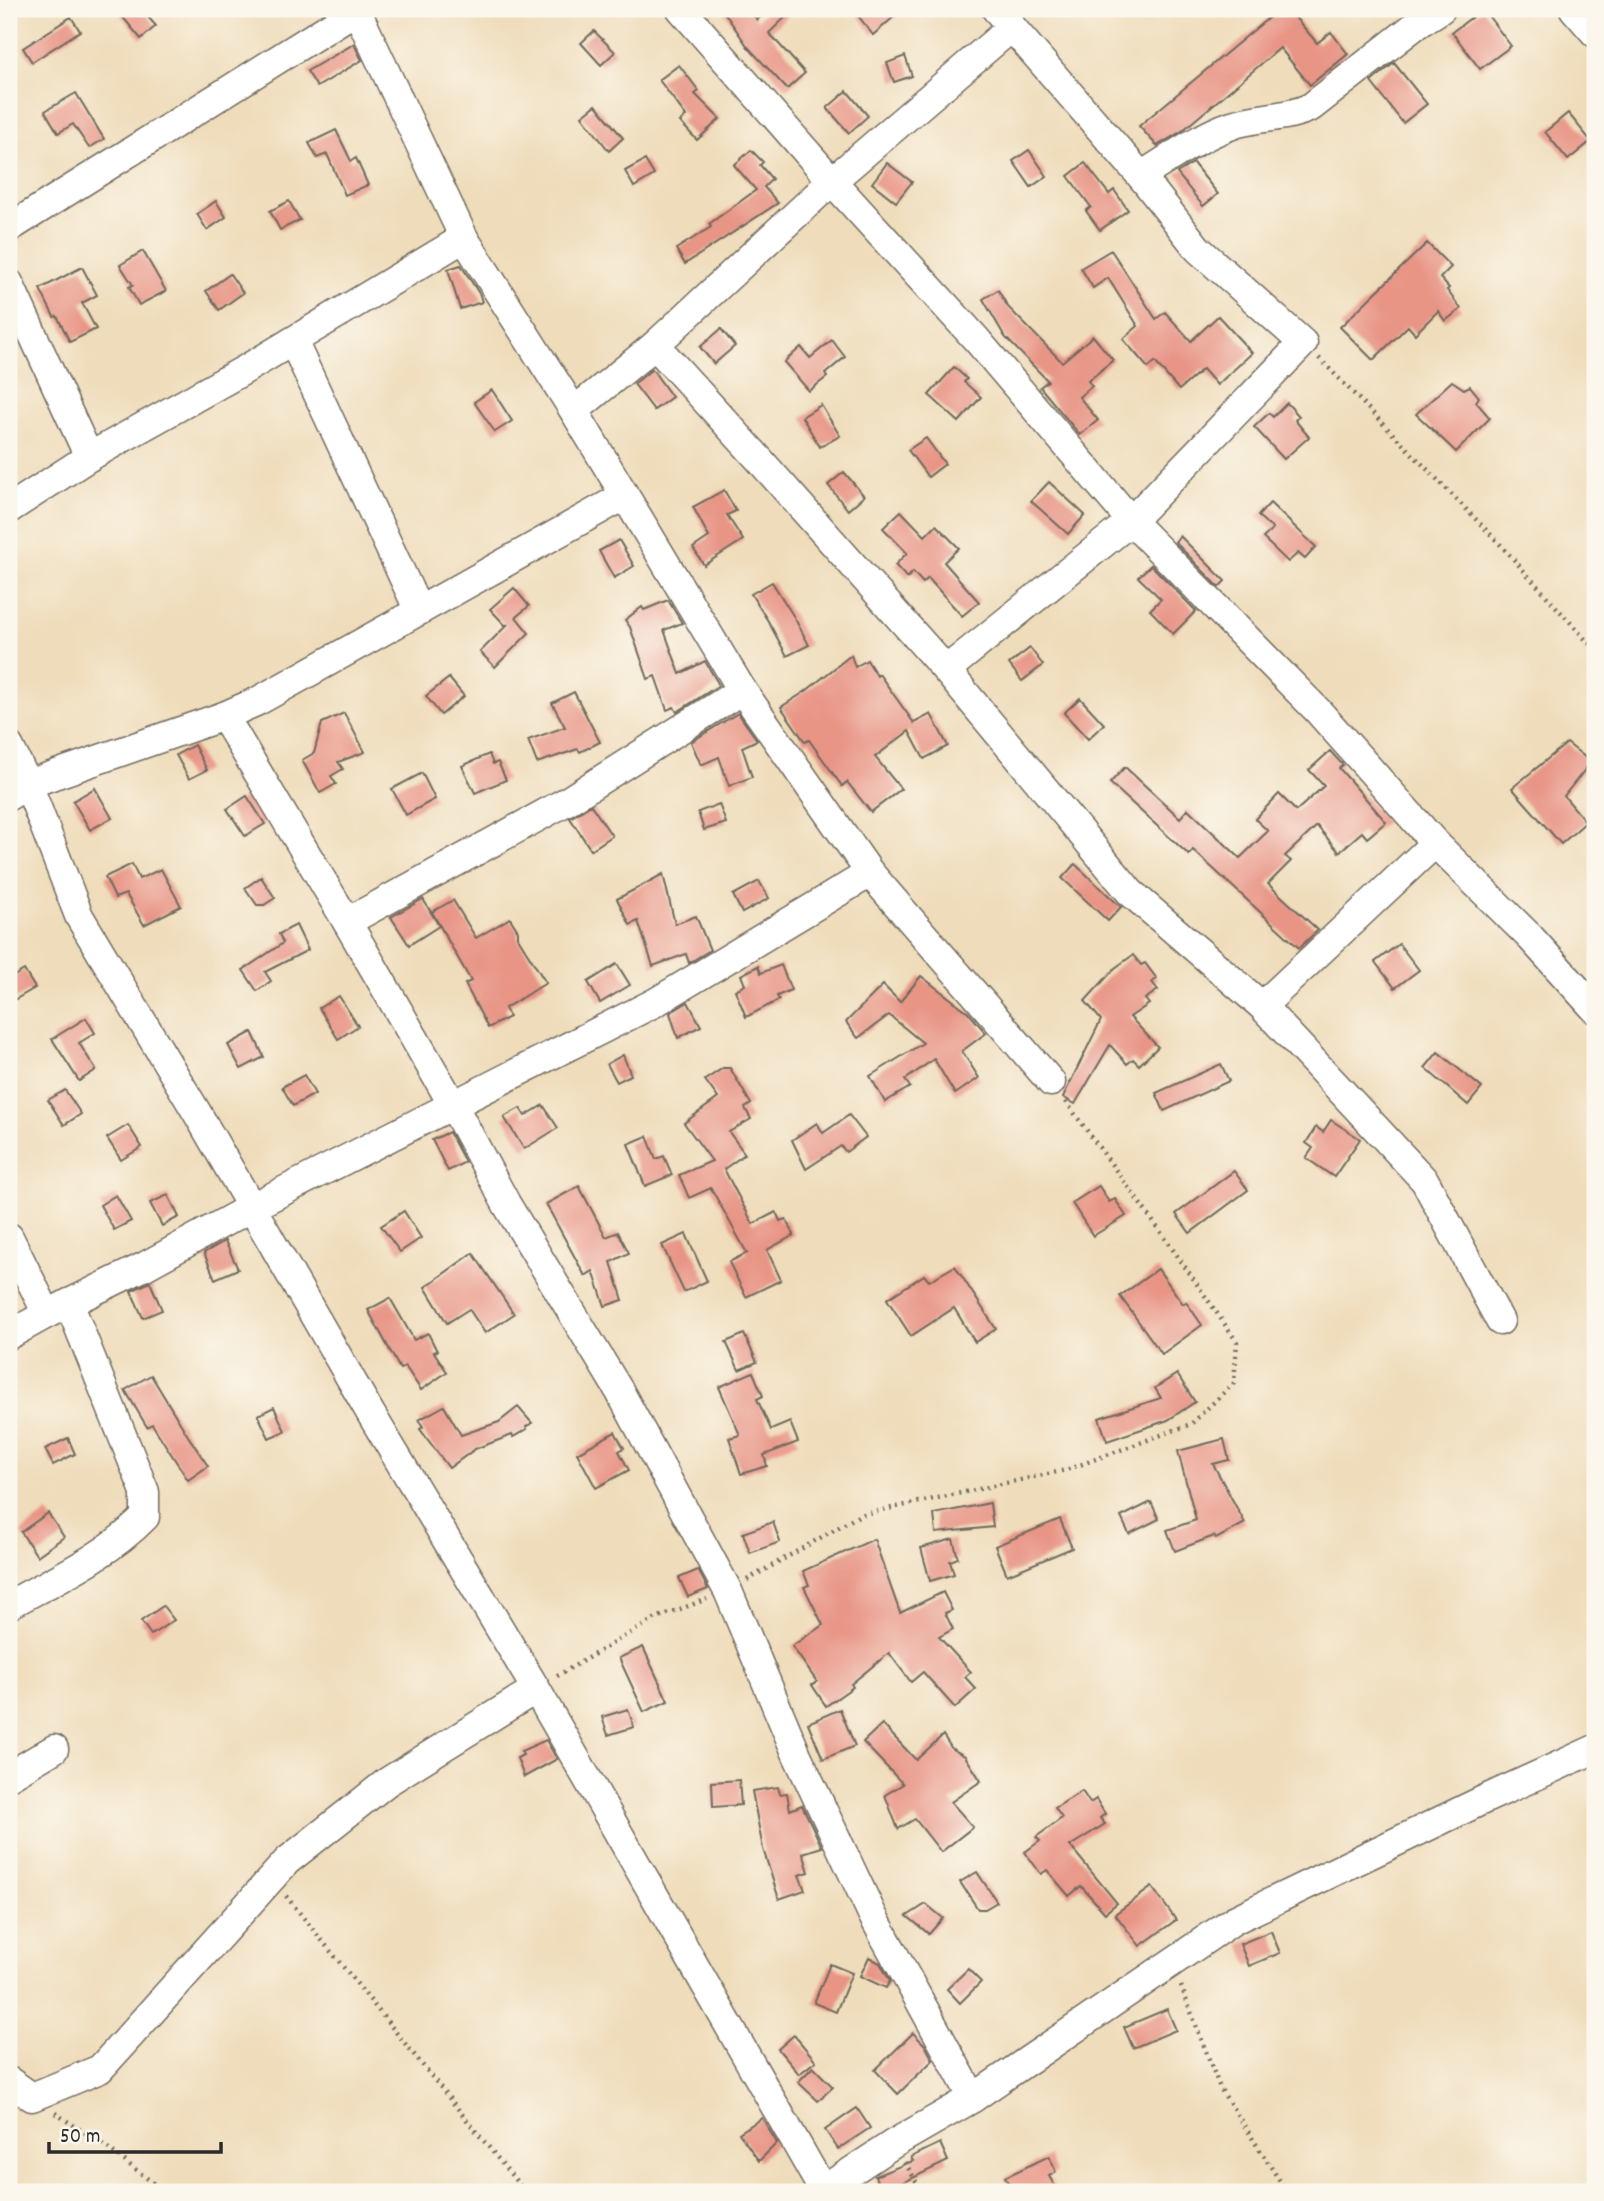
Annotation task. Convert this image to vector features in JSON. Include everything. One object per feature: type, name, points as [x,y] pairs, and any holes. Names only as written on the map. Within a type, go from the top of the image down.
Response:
[{"type":"street","points":[[9,228],[357,9],[464,238],[574,411],[742,690],[870,873],[1051,1082]]},
{"type":"street","points":[[681,9],[977,340],[1131,521],[1318,711],[1435,843],[1531,938],[1595,1009]]},
{"type":"street","points":[[1141,176],[1225,128],[1295,114],[1311,107],[1416,25],[1441,9]]},
{"type":"street","points":[[1574,9],[1595,33]]},
{"type":"street","points":[[574,411],[655,345],[1004,18],[1141,176],[1198,250],[1303,343],[1131,521],[946,670]]},
{"type":"street","points":[[9,509],[89,457],[293,341],[464,238]]},
{"type":"street","points":[[9,283],[89,457]]},
{"type":"street","points":[[293,341],[419,611]]},
{"type":"street","points":[[655,345],[946,670],[1130,892],[1262,1006],[1425,1181],[1500,1321]]},
{"type":"street","points":[[18,790],[224,716],[258,701],[624,496]]},
{"type":"street","points":[[347,922],[569,800],[742,690]]},
{"type":"street","points":[[224,716],[453,1105],[507,1205],[620,1392],[728,1591],[797,1755],[873,1916],[974,2098]]},
{"type":"street","points":[[9,746],[18,790],[79,916],[536,1689],[821,2191],[894,2144],[974,2098],[1234,1920],[1595,1749]]},
{"type":"street","points":[[1262,1006],[1435,843]]},
{"type":"street","points":[[9,1335],[145,1266],[252,1207],[656,1002],[870,873]]},
{"type":"street","points":[[9,1237],[58,1308],[145,1492],[145,1517],[128,1535],[9,1605]]},
{"type":"street","points":[[9,2081],[32,2097],[100,2069],[287,1861],[387,1782],[536,1689]]},
{"type":"street","points":[[9,1776],[54,1749]]},
{"type":"path","points":[[1303,343],[1498,542],[1595,650]]},
{"type":"path","points":[[536,1689],[656,1618],[728,1591],[860,1515],[1066,1470],[1191,1424],[1234,1382],[1237,1342],[1051,1082]]},
{"type":"path","points":[[272,1878],[525,2192]]},
{"type":"path","points":[[1172,1962],[1220,2088],[1287,2192]]},
{"type":"path","points":[[32,2097],[105,2146],[165,2192]]},
{"type":"path","points":[[894,2144],[922,2192]]},
{"type":"building","points":[[116,9],[141,9],[156,26],[141,39]]},
{"type":"building","points":[[722,9],[749,9],[757,20],[769,9],[794,9],[769,33],[805,73],[787,89],[748,47]]},
{"type":"building","points":[[853,9],[903,9],[873,35]]},
{"type":"building","points":[[1279,9],[1288,9],[1317,43],[1331,32],[1348,54],[1310,85],[1280,48],[1182,131],[1157,146],[1139,126]]},
{"type":"building","points":[[1483,9],[1511,46],[1480,69],[1452,32]]},
{"type":"building","points":[[71,17],[80,31],[32,62],[23,48]]},
{"type":"building","points":[[594,31],[615,52],[601,65],[581,43]]},
{"type":"building","points":[[354,44],[362,60],[317,87],[307,71]]},
{"type":"building","points":[[905,56],[912,76],[894,82],[887,63]]},
{"type":"building","points":[[1394,63],[1427,104],[1403,123],[1371,82]]},
{"type":"building","points":[[679,65],[699,91],[695,94],[720,119],[697,140],[680,122],[686,116],[659,80]]},
{"type":"building","points":[[847,91],[868,116],[849,133],[827,108]]},
{"type":"building","points":[[76,93],[104,139],[89,148],[73,124],[58,133],[45,111]]},
{"type":"building","points":[[596,105],[623,138],[609,151],[582,116]]},
{"type":"building","points":[[1568,113],[1591,141],[1568,160],[1545,132]]},
{"type":"building","points":[[336,130],[351,161],[356,158],[368,185],[345,195],[327,154],[317,158],[309,143]]},
{"type":"building","points":[[751,150],[763,162],[760,165],[772,179],[764,187],[778,203],[685,264],[676,249],[711,227],[709,224],[756,190],[734,165]]},
{"type":"building","points":[[1029,150],[1047,176],[1031,187],[1013,161]]},
{"type":"building","points":[[645,160],[654,175],[634,187],[625,171]]},
{"type":"building","points":[[887,163],[912,182],[896,202],[872,183]]},
{"type":"building","points":[[1085,163],[1109,194],[1114,190],[1128,210],[1100,230],[1086,211],[1091,207],[1068,176]]},
{"type":"building","points":[[1193,163],[1218,194],[1203,206],[1177,173]]},
{"type":"building","points":[[216,201],[226,217],[207,230],[197,214]]},
{"type":"building","points":[[289,201],[300,220],[280,230],[270,211]]},
{"type":"building","points":[[1427,243],[1451,267],[1440,278],[1461,309],[1445,321],[1438,311],[1415,334],[1408,326],[1373,360],[1340,327]]},
{"type":"building","points":[[1111,250],[1156,319],[1165,312],[1191,341],[1218,316],[1252,353],[1217,385],[1203,369],[1179,390],[1155,362],[1148,368],[1123,339],[1138,326],[1108,278],[1093,288],[1081,268]]},
{"type":"building","points":[[143,251],[166,291],[139,305],[129,287],[133,285],[120,265]]},
{"type":"building","points":[[461,265],[482,302],[460,309],[448,269]]},
{"type":"building","points":[[82,267],[97,295],[82,303],[96,329],[70,342],[40,289]]},
{"type":"building","points":[[230,274],[243,293],[219,310],[206,291]]},
{"type":"building","points":[[998,290],[1008,307],[1062,362],[1093,336],[1113,360],[1088,381],[1092,386],[1079,397],[1098,420],[1080,435],[1040,387],[1048,381],[1005,337],[983,299]]},
{"type":"building","points":[[721,329],[735,346],[714,364],[700,347]]},
{"type":"building","points":[[832,340],[845,357],[825,374],[827,377],[809,391],[784,362],[801,347],[810,358]]},
{"type":"building","points":[[954,367],[967,379],[964,382],[981,397],[959,422],[929,395]]},
{"type":"building","points":[[652,369],[672,397],[654,410],[634,384]]},
{"type":"building","points":[[1452,381],[1464,389],[1470,386],[1479,397],[1476,402],[1490,418],[1456,452],[1416,414]]},
{"type":"building","points":[[492,390],[512,421],[495,432],[474,402]]},
{"type":"building","points":[[1287,403],[1299,416],[1295,420],[1309,437],[1284,459],[1254,427],[1269,413],[1273,417]]},
{"type":"building","points":[[821,405],[840,436],[820,447],[802,417]]},
{"type":"building","points":[[926,438],[945,464],[928,477],[908,450]]},
{"type":"building","points":[[844,472],[864,496],[848,510],[828,485]]},
{"type":"building","points":[[1049,482],[1085,515],[1068,534],[1031,501]]},
{"type":"building","points":[[724,490],[736,511],[727,515],[743,540],[704,565],[693,548],[709,537],[693,507]]},
{"type":"building","points":[[1270,503],[1316,547],[1305,559],[1298,553],[1288,562],[1263,538],[1273,529],[1258,516]]},
{"type":"building","points":[[901,511],[925,536],[936,525],[959,548],[944,562],[979,602],[962,616],[928,578],[923,583],[913,572],[907,578],[895,565],[907,553],[883,528]]},
{"type":"building","points":[[1180,536],[1225,581],[1219,587],[1175,542]]},
{"type":"building","points":[[619,540],[634,566],[614,578],[599,551]]},
{"type":"building","points":[[1151,565],[1196,611],[1173,634],[1150,610],[1161,599],[1138,577]]},
{"type":"building","points":[[772,582],[809,645],[787,656],[751,594]]},
{"type":"building","points":[[514,588],[529,606],[516,617],[529,633],[495,667],[480,652],[506,626],[490,609]]},
{"type":"building","points":[[668,600],[682,623],[664,630],[680,674],[705,661],[719,685],[677,712],[674,707],[667,710],[655,676],[648,679],[630,627],[625,620],[642,607],[644,610]]},
{"type":"building","points":[[1030,648],[1043,665],[1022,681],[1009,664]]},
{"type":"building","points":[[851,655],[855,667],[867,660],[914,723],[931,714],[948,746],[924,759],[909,731],[875,757],[901,789],[871,812],[847,782],[842,786],[809,740],[805,742],[781,707]]},
{"type":"building","points":[[449,678],[464,696],[441,715],[426,696]]},
{"type":"building","points":[[574,692],[600,742],[580,752],[578,749],[537,763],[528,740],[565,727],[552,703]]},
{"type":"building","points":[[1080,698],[1104,724],[1088,739],[1064,713]]},
{"type":"building","points":[[344,713],[365,752],[338,762],[343,769],[331,776],[336,784],[320,793],[302,760],[314,753],[322,723]]},
{"type":"building","points":[[738,713],[757,740],[742,747],[752,777],[729,786],[719,757],[701,765],[691,742]]},
{"type":"building","points":[[1567,743],[1591,762],[1564,796],[1586,822],[1561,844],[1512,788]]},
{"type":"building","points":[[194,745],[207,770],[189,779],[176,755]]},
{"type":"building","points":[[1330,751],[1343,765],[1339,768],[1386,822],[1367,838],[1362,832],[1339,852],[1317,826],[1285,856],[1291,861],[1268,884],[1318,930],[1299,948],[1193,850],[1189,855],[1110,783],[1125,767],[1180,818],[1188,809],[1240,858],[1268,831],[1255,819],[1279,794],[1296,811],[1324,786],[1309,770]]},
{"type":"building","points":[[489,754],[493,764],[498,762],[506,780],[475,793],[462,766]]},
{"type":"building","points":[[422,773],[435,799],[406,815],[392,789]]},
{"type":"building","points":[[95,788],[112,818],[90,830],[73,801]]},
{"type":"building","points":[[247,796],[265,824],[245,836],[227,809]]},
{"type":"building","points":[[719,804],[726,823],[704,830],[698,812]]},
{"type":"building","points":[[591,805],[612,836],[591,850],[570,818]]},
{"type":"building","points":[[132,864],[139,879],[161,869],[181,906],[144,925],[126,894],[115,898],[105,877]]},
{"type":"building","points":[[1075,864],[1121,907],[1108,921],[1062,878]]},
{"type":"building","points":[[663,874],[675,924],[696,916],[710,950],[689,963],[686,954],[653,966],[638,921],[630,925],[617,899]]},
{"type":"building","points":[[261,877],[275,898],[264,905],[257,905],[245,888]]},
{"type":"building","points":[[759,881],[769,898],[742,913],[733,895]]},
{"type":"building","points":[[423,899],[439,926],[409,945],[391,917]]},
{"type":"building","points":[[453,900],[476,938],[510,918],[518,931],[518,938],[546,983],[505,1008],[509,1017],[488,1028],[465,984],[471,981],[432,912]]},
{"type":"building","points":[[296,925],[308,950],[265,972],[271,981],[257,991],[243,970],[283,943],[279,934]]},
{"type":"building","points":[[1399,944],[1419,970],[1395,988],[1375,962]]},
{"type":"building","points":[[1133,955],[1141,965],[1145,963],[1157,979],[1152,982],[1158,990],[1145,999],[1149,1004],[1130,1017],[1158,1047],[1139,1065],[1133,1059],[1127,1064],[1110,1045],[1075,1104],[1063,1097],[1101,1020],[1085,1001],[1115,968]]},
{"type":"building","points":[[617,964],[630,985],[600,1003],[588,982]]},
{"type":"building","points":[[781,965],[791,990],[777,996],[779,1000],[746,1017],[735,990],[745,985],[741,975],[758,966],[761,973]]},
{"type":"building","points":[[24,970],[35,988],[9,1003],[9,979]]},
{"type":"building","points":[[921,976],[968,1012],[986,1033],[962,1051],[979,1078],[955,1094],[934,1059],[905,1080],[910,1087],[885,1102],[870,1076],[923,1043],[889,1015],[858,1038],[846,1022],[883,985],[900,1002]]},
{"type":"building","points":[[339,996],[358,1026],[338,1039],[319,1008]]},
{"type":"building","points":[[688,1002],[701,1026],[678,1038],[670,1013]]},
{"type":"building","points":[[86,1018],[95,1033],[79,1043],[96,1070],[79,1081],[52,1039]]},
{"type":"building","points":[[252,1032],[264,1057],[241,1069],[228,1045]]},
{"type":"building","points":[[1438,1052],[1482,1088],[1468,1105],[1425,1068]]},
{"type":"building","points":[[623,1055],[631,1075],[617,1082],[607,1064]]},
{"type":"building","points":[[1221,1064],[1229,1081],[1164,1111],[1156,1093]]},
{"type":"building","points":[[723,1068],[730,1068],[751,1104],[745,1108],[751,1119],[729,1132],[745,1154],[724,1169],[753,1224],[776,1212],[780,1221],[786,1219],[794,1235],[767,1250],[781,1280],[746,1297],[729,1262],[747,1253],[711,1188],[689,1198],[679,1175],[712,1161],[684,1123],[718,1098],[705,1080]]},
{"type":"building","points":[[304,1075],[315,1094],[293,1106],[282,1087]]},
{"type":"building","points":[[65,1090],[81,1114],[64,1125],[48,1100]]},
{"type":"building","points":[[543,1105],[558,1128],[524,1149],[504,1117],[520,1108],[525,1116]]},
{"type":"building","points":[[849,1115],[866,1137],[846,1152],[841,1146],[806,1169],[792,1140],[817,1123],[823,1133]]},
{"type":"building","points":[[1331,1120],[1360,1139],[1334,1177],[1306,1158],[1313,1148],[1306,1143],[1316,1127],[1323,1132]]},
{"type":"building","points":[[128,1125],[142,1147],[121,1160],[107,1138]]},
{"type":"building","points":[[449,1132],[465,1162],[448,1171],[432,1140]]},
{"type":"building","points":[[647,1136],[656,1159],[664,1156],[672,1175],[645,1186],[628,1144]]},
{"type":"building","points":[[1234,1171],[1248,1190],[1190,1233],[1176,1214]]},
{"type":"building","points":[[579,1186],[606,1237],[618,1232],[629,1253],[611,1262],[623,1300],[605,1306],[593,1271],[585,1276],[546,1204]]},
{"type":"building","points":[[1099,1186],[1109,1202],[1115,1199],[1126,1216],[1093,1236],[1072,1203]]},
{"type":"building","points":[[116,1195],[131,1221],[114,1230],[100,1205]]},
{"type":"building","points":[[168,1195],[179,1217],[162,1226],[150,1203]]},
{"type":"building","points":[[404,1211],[421,1238],[400,1252],[381,1226]]},
{"type":"building","points":[[686,1234],[707,1281],[684,1292],[662,1245]]},
{"type":"building","points":[[225,1241],[238,1269],[215,1279],[204,1253]]},
{"type":"building","points":[[473,1253],[514,1314],[485,1333],[469,1309],[447,1323],[425,1287]]},
{"type":"building","points":[[955,1266],[996,1329],[975,1342],[954,1308],[911,1336],[887,1299],[924,1275],[929,1281]]},
{"type":"building","points":[[1158,1269],[1202,1325],[1162,1354],[1120,1296]]},
{"type":"building","points":[[150,1282],[162,1310],[143,1318],[131,1291]]},
{"type":"building","points":[[390,1298],[414,1340],[428,1333],[437,1351],[434,1352],[447,1372],[421,1390],[405,1366],[400,1369],[368,1310]]},
{"type":"building","points":[[744,1334],[757,1362],[739,1370],[726,1342]]},
{"type":"building","points":[[753,1372],[763,1396],[757,1399],[771,1430],[790,1422],[798,1442],[764,1455],[767,1466],[741,1474],[729,1438],[740,1435],[719,1387]]},
{"type":"building","points":[[1177,1374],[1195,1402],[1168,1420],[1107,1441],[1099,1418],[1161,1398],[1155,1388]]},
{"type":"building","points":[[151,1375],[208,1466],[188,1480],[152,1424],[147,1427],[125,1390]]},
{"type":"building","points":[[444,1406],[461,1435],[499,1422],[518,1407],[532,1423],[513,1437],[512,1435],[475,1449],[449,1468],[420,1429],[423,1427],[419,1420]]},
{"type":"building","points":[[274,1407],[285,1431],[269,1438],[258,1415]]},
{"type":"building","points":[[615,1432],[624,1448],[619,1451],[629,1470],[596,1488],[577,1453]]},
{"type":"building","points":[[68,1438],[75,1454],[53,1465],[45,1449]]},
{"type":"building","points":[[1224,1439],[1229,1460],[1213,1464],[1245,1523],[1216,1539],[1214,1536],[1175,1551],[1167,1530],[1196,1520],[1178,1451]]},
{"type":"building","points":[[1151,1502],[1159,1519],[1129,1534],[1121,1517]]},
{"type":"building","points":[[990,1503],[993,1527],[936,1533],[934,1514]]},
{"type":"building","points":[[48,1513],[64,1537],[37,1556],[21,1532]]},
{"type":"building","points":[[1060,1519],[1072,1548],[1007,1575],[995,1546]]},
{"type":"building","points":[[773,1522],[780,1542],[750,1553],[743,1533]]},
{"type":"building","points":[[874,1539],[900,1613],[943,1592],[952,1610],[945,1613],[953,1629],[939,1637],[971,1672],[965,1677],[976,1689],[955,1708],[923,1672],[911,1682],[889,1653],[851,1684],[853,1687],[826,1706],[812,1685],[817,1682],[792,1646],[823,1625],[804,1587],[809,1585],[803,1571]]},
{"type":"building","points":[[953,1539],[958,1558],[950,1561],[954,1574],[930,1581],[921,1548]]},
{"type":"building","points":[[698,1570],[708,1589],[688,1597],[679,1578]]},
{"type":"building","points":[[163,1606],[174,1620],[151,1635],[141,1621]]},
{"type":"building","points":[[643,1647],[668,1701],[644,1712],[619,1658]]},
{"type":"building","points":[[628,1709],[634,1727],[608,1735],[602,1717]]},
{"type":"building","points":[[840,1709],[855,1746],[823,1759],[808,1723]]},
{"type":"building","points":[[882,1724],[916,1760],[943,1735],[952,1749],[965,1756],[981,1781],[951,1802],[973,1827],[941,1852],[915,1819],[898,1829],[885,1795],[903,1784],[863,1742]]},
{"type":"building","points":[[546,1740],[557,1759],[524,1777],[517,1758],[523,1755],[521,1751]]},
{"type":"building","points":[[739,1780],[741,1805],[713,1807],[712,1782]]},
{"type":"building","points":[[778,1787],[780,1794],[787,1793],[790,1810],[802,1805],[822,1847],[803,1853],[809,1872],[799,1875],[805,1890],[779,1899],[763,1849],[752,1791]]},
{"type":"building","points":[[1082,1791],[1090,1803],[1096,1799],[1105,1814],[1100,1818],[1105,1824],[1070,1846],[1117,1903],[1105,1913],[1081,1886],[1069,1896],[1047,1870],[1041,1874],[1025,1852],[1040,1841],[1036,1837],[1062,1818],[1055,1808]]},
{"type":"building","points":[[977,1872],[997,1902],[985,1909],[978,1909],[960,1882]]},
{"type":"building","points":[[1152,1887],[1176,1920],[1140,1946],[1115,1914]]},
{"type":"building","points":[[926,1904],[943,1918],[929,1934],[907,1916]]},
{"type":"building","points":[[1271,1931],[1280,1953],[1249,1966],[1240,1944]]},
{"type":"building","points":[[869,1957],[880,1963],[890,1981],[886,1988],[860,1976]]},
{"type":"building","points":[[830,1964],[852,1973],[836,2012],[814,2003]]},
{"type":"building","points":[[968,1969],[981,1982],[960,2003],[947,1989]]},
{"type":"building","points":[[1167,2009],[1176,2030],[1133,2048],[1124,2027]]},
{"type":"building","points":[[913,2033],[925,2045],[933,2060],[898,2094],[875,2070]]},
{"type":"building","points":[[794,2035],[816,2061],[799,2074],[778,2049]]},
{"type":"building","points":[[813,2067],[833,2087],[818,2101],[798,2082]]},
{"type":"building","points":[[857,2108],[870,2128],[838,2149],[825,2130]]},
{"type":"building","points":[[762,2118],[777,2143],[759,2161],[739,2133]]},
{"type":"building","points":[[940,2143],[948,2161],[898,2185],[900,2192],[881,2192],[875,2176],[913,2161],[911,2157]]},
{"type":"building","points":[[1049,2156],[1056,2172],[1049,2176],[1058,2192],[1013,2192],[1005,2177]]}]
